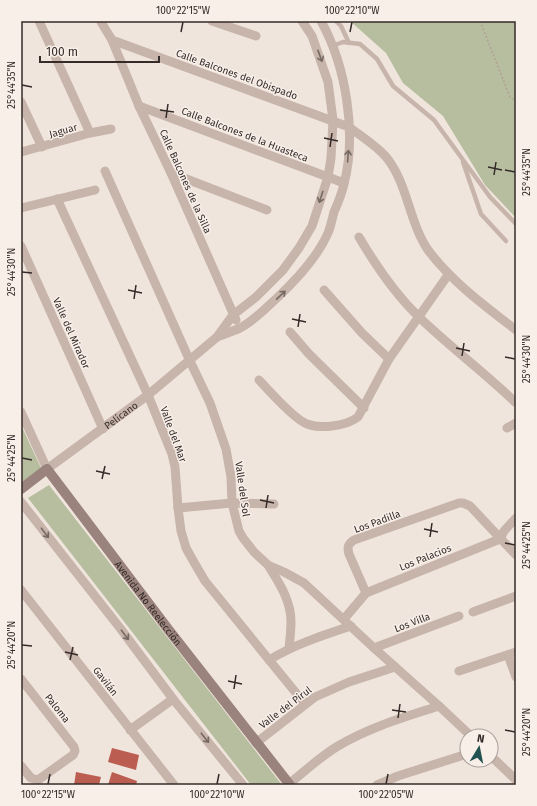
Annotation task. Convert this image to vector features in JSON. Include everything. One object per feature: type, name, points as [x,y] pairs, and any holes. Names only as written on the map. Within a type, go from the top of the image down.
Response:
[{"type":"street","points":[[38,21],[90,133]]},
{"type":"street","points":[[212,21],[256,36]]},
{"type":"street","name":"Pelícano","points":[[21,489],[148,395],[217,337],[233,315],[256,297],[283,270],[299,248],[312,226],[328,177],[331,158],[333,120],[330,93],[324,70],[312,36],[302,21]]},
{"type":"street","name":"Pelícano","points":[[217,337],[240,328],[266,308],[294,282],[311,261],[328,233],[344,183],[348,159],[349,127],[346,90],[332,46],[321,21]]},
{"type":"street","name":"Calle Balcones de la Silla","points":[[101,22],[112,40],[139,106],[171,173],[240,328]]},
{"type":"street","points":[[312,36],[326,30]]},
{"type":"street","name":"Calle Balcones del Obispado","points":[[112,40],[349,127],[386,158],[401,184],[414,221],[427,249],[448,275],[516,330]]},
{"type":"street","points":[[330,93],[346,90]]},
{"type":"street","points":[[21,102],[42,147]]},
{"type":"street","name":"Calle Balcones de la Huasteca","points":[[139,106],[344,183]]},
{"type":"street","name":"Jaguar","points":[[21,152],[90,133],[111,129]]},
{"type":"street","name":"Valle del Sol","points":[[104,171],[210,402],[226,449],[231,477],[232,503],[239,531],[254,552],[268,565],[304,583],[462,728]]},
{"type":"street","points":[[171,173],[267,210]]},
{"type":"street","points":[[21,208],[95,190]]},
{"type":"street","name":"Valle del Mar","points":[[58,199],[148,395],[172,454],[175,467],[178,508],[186,548],[205,581],[304,704]]},
{"type":"street","points":[[312,226],[328,233]]},
{"type":"street","points":[[359,237],[378,270],[418,317],[515,402]]},
{"type":"street","name":"Valle del Mirador","points":[[21,246],[103,429]]},
{"type":"street","points":[[283,270],[294,282]]},
{"type":"street","points":[[259,380],[306,424],[326,427],[340,426],[351,422],[358,417],[364,408],[388,359],[448,275]]},
{"type":"street","points":[[324,290],[362,333],[388,359]]},
{"type":"street","points":[[256,297],[266,308]]},
{"type":"street","points":[[290,332],[309,354],[364,408]]},
{"type":"street","name":"Avenida No Reelección","points":[[21,412],[47,469],[256,743],[290,784]]},
{"type":"street","points":[[507,428],[516,423]]},
{"type":"street","points":[[21,502],[173,698],[243,785]]},
{"type":"street","points":[[178,508],[232,503],[274,504]]},
{"type":"street","name":"Los Padilla","points":[[366,594],[348,550],[350,543],[354,540],[456,504],[463,503],[470,506],[500,539]]},
{"type":"street","points":[[516,518],[504,531],[500,539],[516,555]]},
{"type":"street","name":"Los Palacios","points":[[344,619],[366,594],[500,539]]},
{"type":"street","points":[[268,565],[284,590],[291,611],[292,624],[289,648]]},
{"type":"street","points":[[284,590],[296,578]]},
{"type":"street","name":"Gavilán","points":[[21,590],[174,785]]},
{"type":"street","points":[[473,612],[516,596]]},
{"type":"street","name":"Los Villa","points":[[374,648],[459,616]]},
{"type":"street","points":[[269,660],[289,648],[312,638],[351,626]]},
{"type":"street","points":[[459,671],[512,654],[516,677]]},
{"type":"street","name":"Valle del Pirul","points":[[256,743],[304,704],[324,692],[395,667]]},
{"type":"street","name":"Paloma","points":[[21,679],[74,747],[75,751],[73,755],[40,779],[36,780],[31,778],[21,766]]},
{"type":"street","points":[[130,730],[173,698]]},
{"type":"street","points":[[290,784],[337,747],[351,739],[388,723],[439,706]]},
{"type":"street","points":[[377,785],[398,776],[459,757]]},
{"type":"street","points":[[499,764],[516,780]]},
{"type":"lane","points":[[336,21],[341,26],[349,43]]},
{"type":"lane","points":[[332,46],[343,42],[360,44],[378,59],[393,86],[434,120],[490,197],[516,224]]},
{"type":"lane","points":[[461,157],[481,214],[506,241]]},
{"type":"path","points":[[480,21],[510,97],[516,102]]},
{"type":"green space","points":[[350,21],[516,21],[516,218],[485,185],[443,116],[403,83],[386,53]]},
{"type":"green space","points":[[21,425],[42,470],[24,483],[21,477]]},
{"type":"green space","points":[[49,485],[282,785],[251,785],[28,498]]},
{"type":"building","points":[[112,748],[139,755],[136,770],[108,762]]},
{"type":"building","points":[[76,772],[101,777],[99,785],[74,785]]},
{"type":"building","points":[[112,772],[137,781],[136,785],[108,785]]}]
